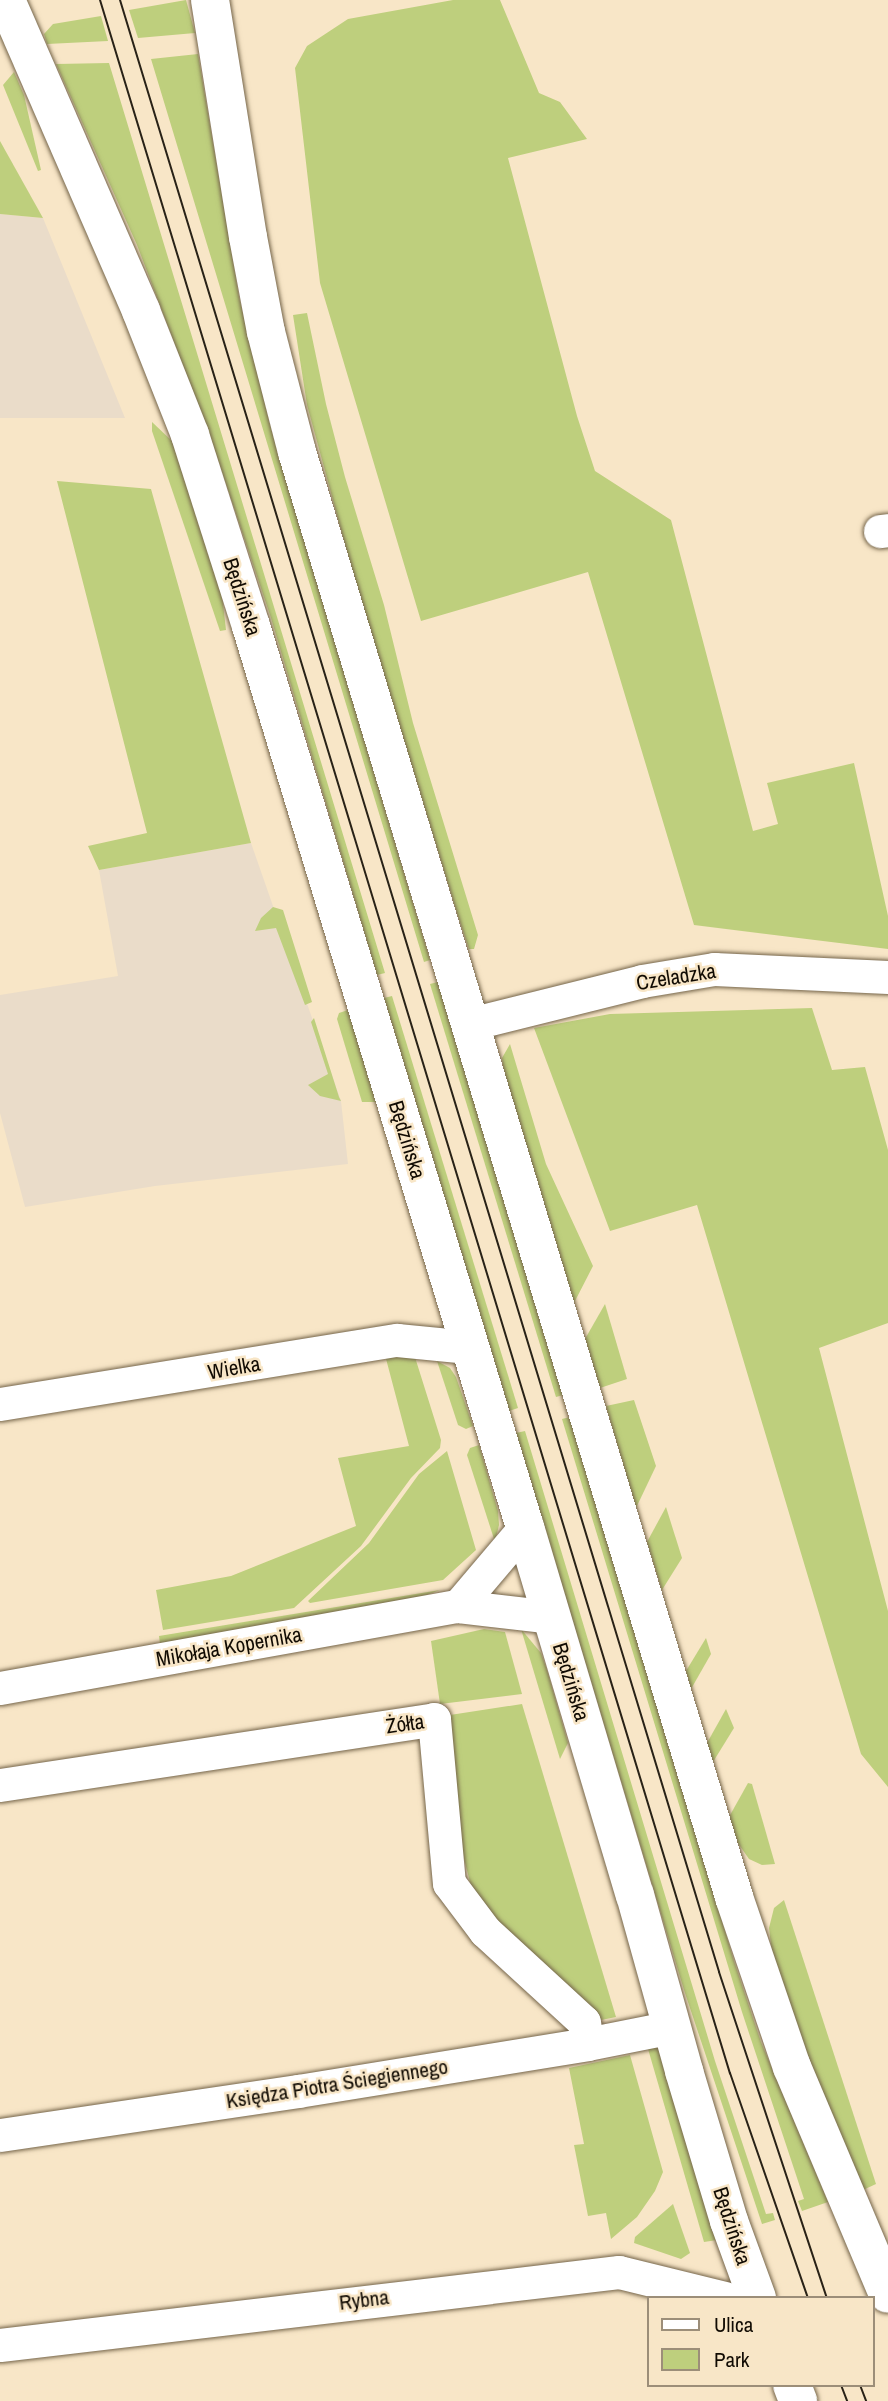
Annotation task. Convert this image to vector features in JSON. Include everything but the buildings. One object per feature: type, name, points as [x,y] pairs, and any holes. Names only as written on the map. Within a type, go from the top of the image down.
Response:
[{"type":"street","name":"Będzińska","points":[[5,0],[141,311],[190,435],[259,652],[525,1527],[729,2221],[756,2296]]},
{"type":"street","points":[[210,0],[248,237],[270,345],[297,452],[738,1911],[792,2067],[888,2294]]},
{"type":"street","name":"Czeladzka","points":[[470,1024],[642,981],[713,969],[888,977]]},
{"type":"street","name":"Wielka","points":[[0,1404],[397,1340],[469,1346]]},
{"type":"street","points":[[458,1606],[525,1527]]},
{"type":"street","name":"Mikołaja Kopernika","points":[[0,1688],[458,1606],[551,1617]]},
{"type":"street","name":"Żółta","points":[[0,1786],[434,1719],[449,1883],[485,1931],[584,2022],[587,2044]]},
{"type":"street","name":"Księdza Piotra Ściegiennego","points":[[0,2135],[587,2044],[672,2027]]},
{"type":"street","name":"Rybna","points":[[0,2345],[620,2272],[717,2296]]},
{"type":"shaded area","points":[[0,214],[43,218],[125,418],[0,418]]},
{"type":"shaded area","points":[[251,843],[341,1101],[348,1164],[155,1186],[25,1207],[0,1113],[0,995],[118,976],[99,870]]},
{"type":"green space","points":[[186,0],[195,33],[138,38],[129,10]]},
{"type":"green space","points":[[453,0],[500,0],[539,93],[560,102],[587,139],[508,158],[577,416],[595,471],[671,520],[753,831],[778,824],[767,783],[854,763],[888,916],[888,949],[694,925],[588,572],[421,621],[320,283],[295,68],[307,46],[348,19]]},
{"type":"green space","points":[[101,16],[108,41],[47,44],[44,34],[53,24]]},
{"type":"green space","points":[[198,54],[239,297],[270,425],[430,960],[424,962],[151,59]]},
{"type":"green space","points":[[109,63],[385,973],[377,975],[271,618],[211,439],[137,245],[56,64]]},
{"type":"green space","points":[[14,72],[24,95],[41,170],[38,171],[3,85]]},
{"type":"green space","points":[[0,141],[43,218],[0,214]]},
{"type":"green space","points":[[307,313],[345,477],[384,605],[413,723],[478,935],[474,949],[469,949],[459,919],[357,588],[307,405],[293,315]]},
{"type":"green space","points":[[152,422],[172,441],[222,595],[226,630],[220,631],[152,431]]},
{"type":"green space","points":[[57,481],[151,489],[251,843],[99,870],[88,846],[147,833]]},
{"type":"green space","points":[[273,907],[283,910],[312,1002],[305,1005],[276,928],[255,931],[261,918]]},
{"type":"green space","points":[[438,982],[563,1395],[556,1397],[430,984]]},
{"type":"green space","points":[[392,996],[518,1408],[509,1411],[384,998]]},
{"type":"green space","points":[[812,1008],[832,1070],[865,1067],[888,1150],[888,1323],[819,1348],[888,1611],[888,1787],[861,1754],[697,1205],[610,1231],[534,1028],[610,1014]]},
{"type":"green space","points":[[348,1010],[376,1102],[362,1102],[337,1019],[339,1013]]},
{"type":"green space","points":[[314,1018],[341,1101],[320,1096],[308,1085],[328,1074],[311,1022]]},
{"type":"green space","points":[[510,1044],[546,1164],[593,1266],[574,1303],[504,1072],[502,1058]]},
{"type":"green space","points":[[605,1304],[627,1379],[600,1388],[585,1339]]},
{"type":"green space","points":[[414,1354],[441,1440],[440,1448],[411,1478],[361,1546],[294,1608],[163,1630],[156,1590],[231,1576],[356,1526],[338,1458],[409,1446],[385,1355]]},
{"type":"green space","points":[[437,1361],[450,1368],[456,1377],[473,1426],[466,1429],[458,1425]]},
{"type":"green space","points":[[634,1400],[656,1466],[636,1508],[606,1406]]},
{"type":"green space","points":[[570,1417],[734,1961],[761,2042],[828,2202],[802,2211],[798,2201],[804,2199],[742,2012],[562,1419]]},
{"type":"green space","points":[[525,1431],[715,2061],[766,2214],[773,2213],[775,2220],[762,2224],[684,1990],[516,1433]]},
{"type":"green space","points":[[479,1445],[498,1511],[499,1525],[495,1542],[467,1455],[470,1448]]},
{"type":"green space","points":[[447,1451],[476,1550],[443,1580],[310,1603],[308,1601],[369,1543],[419,1474]]},
{"type":"green space","points":[[666,1507],[682,1558],[662,1590],[647,1542]]},
{"type":"green space","points":[[440,1590],[419,1598],[160,1644],[159,1636]]},
{"type":"green space","points":[[484,1629],[505,1632],[522,1694],[440,1704],[431,1641]]},
{"type":"green space","points":[[521,1629],[541,1653],[547,1670],[568,1743],[560,1759]]},
{"type":"green space","points":[[706,1638],[711,1654],[691,1689],[686,1671]]},
{"type":"green space","points":[[522,1704],[616,2017],[591,2022],[476,1906],[453,1815],[437,1717]]},
{"type":"green space","points":[[726,1709],[734,1728],[713,1762],[707,1743]]},
{"type":"green space","points":[[748,1783],[752,1784],[775,1864],[762,1865],[749,1859],[733,1836],[729,1817]]},
{"type":"green space","points":[[784,1900],[876,2184],[863,2190],[801,2042],[772,1953],[769,1928],[774,1908]]},
{"type":"green space","points":[[646,2042],[658,2047],[717,2240],[704,2242]]},
{"type":"green space","points":[[630,2055],[663,2172],[655,2191],[637,2217],[611,2239],[606,2213],[588,2216],[574,2145],[584,2144],[569,2068]]},
{"type":"green space","points":[[673,2204],[690,2253],[681,2259],[634,2243],[635,2237]]},
{"type":"tram line","points":[[100,0],[730,2073],[807,2296]]},
{"type":"tram line","points":[[120,0],[719,1972],[826,2296]]},
{"type":"tram line","points":[[842,2387],[847,2401]]},
{"type":"tram line","points":[[861,2387],[866,2401]]}]
